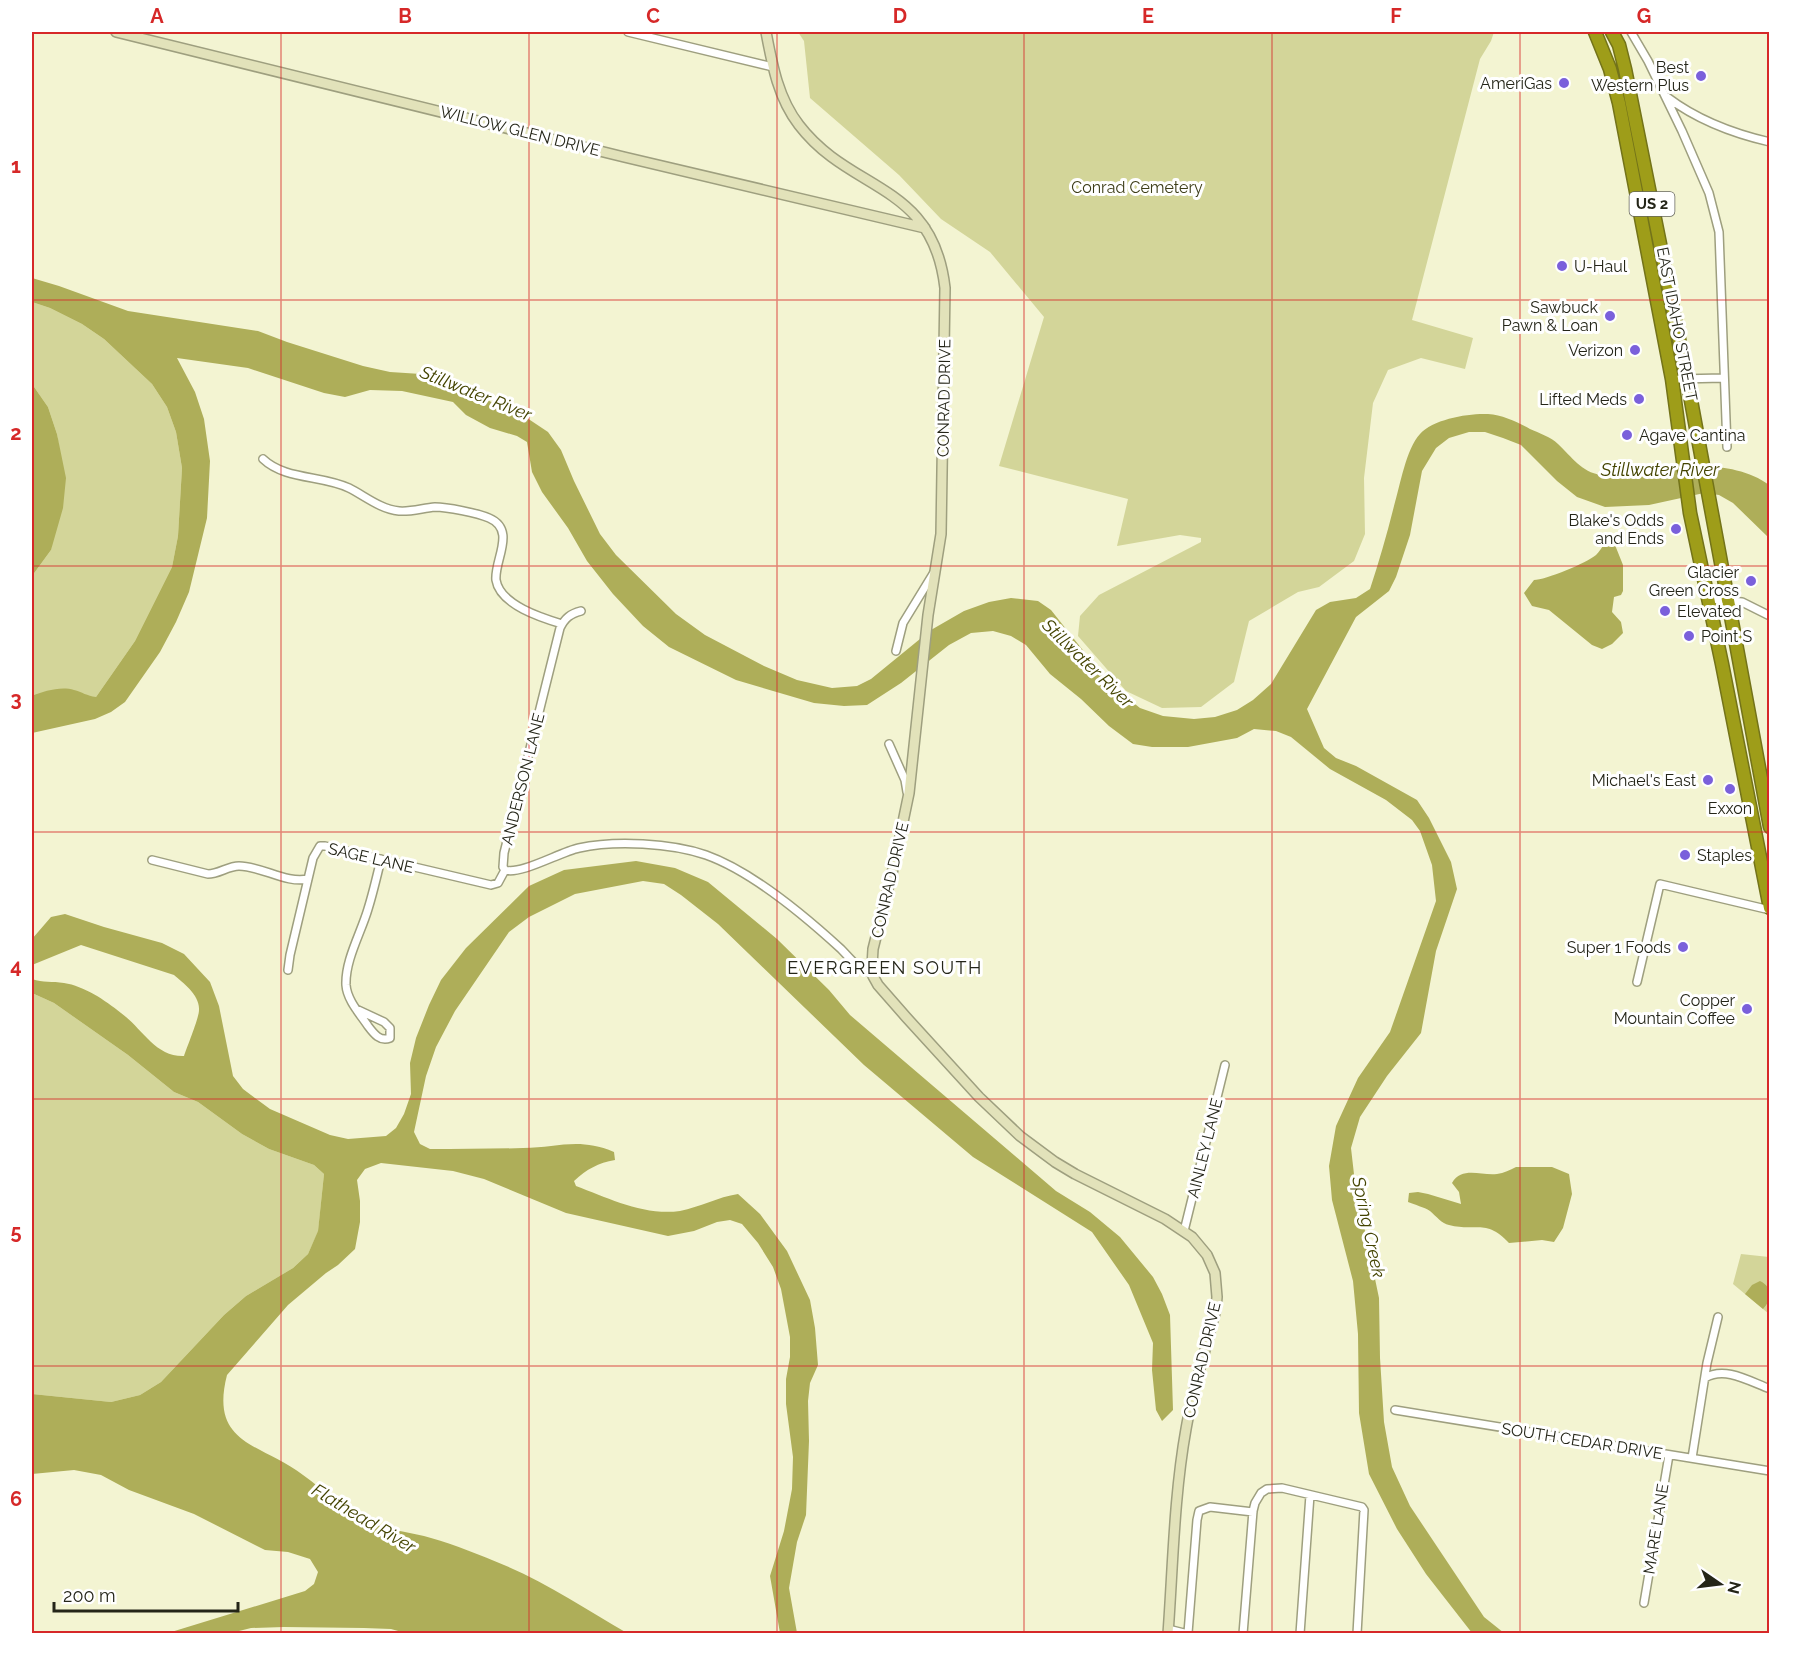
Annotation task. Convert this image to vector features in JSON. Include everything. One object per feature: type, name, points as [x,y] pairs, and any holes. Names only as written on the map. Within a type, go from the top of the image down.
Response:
[{"type":"highway","name":"EAST IDAHO STREET","points":[[1595,32],[1604,49],[1615,86],[1645,242],[1699,450],[1770,827]]},
{"type":"highway","name":"EAST IDAHO STREET","points":[[1612,32],[1619,45],[1625,69],[1678,336],[1684,465],[1690,513],[1770,909]]},
{"type":"highway","points":[[1645,242],[1652,255],[1668,319],[1678,336]]},
{"type":"main road","name":"WILLOW GLEN DRIVE","points":[[116,32],[925,228]]},
{"type":"main road","name":"CONRAD DRIVE","points":[[766,32],[773,67],[789,111],[807,135],[830,156],[900,201],[925,228],[940,258],[945,288],[943,507],[939,554],[928,615],[908,800],[873,949],[873,973],[878,985],[906,1017],[986,1104],[1020,1136],[1075,1174],[1165,1219],[1184,1231],[1207,1255],[1215,1273],[1217,1297],[1186,1432],[1168,1631]]},
{"type":"street","points":[[628,32],[773,67]]},
{"type":"street","points":[[1619,45],[1630,32],[1650,64],[1709,193],[1719,232],[1721,257],[1723,378],[1727,447]]},
{"type":"street","points":[[1662,91],[1668,99],[1696,114],[1748,137],[1770,142]]},
{"type":"street","points":[[1679,379],[1723,378]]},
{"type":"street","points":[[263,459],[276,469],[348,488],[396,511],[439,507],[489,518],[501,527],[503,535],[496,581],[502,592],[515,604],[532,614],[562,624],[571,614],[581,611]]},
{"type":"street","points":[[896,651],[903,623],[927,585],[939,554]]},
{"type":"street","points":[[1708,599],[1742,602],[1770,616]]},
{"type":"street","name":"ANDERSON LANE","points":[[562,624],[504,853],[503,867],[506,870],[517,871],[568,850],[609,843],[652,845],[695,852],[724,863],[759,884],[827,937],[864,971],[873,973]]},
{"type":"street","points":[[890,744],[905,780],[908,800]]},
{"type":"street","name":"SAGE LANE","points":[[288,970],[313,858],[320,846],[491,885],[498,883],[506,870]]},
{"type":"street","points":[[356,1009],[384,1022],[390,1028],[390,1038],[380,1039],[356,1009],[346,986],[348,971],[369,908],[381,859]]},
{"type":"street","points":[[152,860],[208,874],[241,866],[292,879],[308,879]]},
{"type":"street","points":[[1636,982],[1660,884],[1770,909]]},
{"type":"street","name":"AINLEY LANE","points":[[1184,1231],[1225,1065]]},
{"type":"street","points":[[1692,1458],[1718,1317]]},
{"type":"street","points":[[1705,1378],[1720,1373],[1730,1374],[1770,1389]]},
{"type":"street","name":"SOUTH CEDAR DRIVE","points":[[1395,1410],[1770,1471]]},
{"type":"street","name":"MARE LANE","points":[[1644,1603],[1669,1455]]},
{"type":"street","points":[[1243,1634],[1252,1512],[1258,1497],[1267,1489],[1282,1488],[1362,1507],[1364,1510],[1357,1634]]},
{"type":"street","points":[[1300,1634],[1310,1495]]},
{"type":"street","points":[[1168,1631],[1188,1633],[1199,1511],[1210,1507],[1252,1512]]},
{"type":"green space","name":"Conrad Cemetery","points":[[798,32],[1494,32],[1480,59],[1412,320],[1473,338],[1465,369],[1421,358],[1388,370],[1373,403],[1364,478],[1365,534],[1354,561],[1319,587],[1298,592],[1249,621],[1234,682],[1201,707],[1162,708],[1126,691],[1078,636],[1080,616],[1099,595],[1201,542],[1201,538],[1180,535],[1117,546],[1128,499],[999,466],[1044,317],[990,252],[941,219],[899,175],[810,98],[804,41]]},
{"type":"green space","points":[[32,302],[82,324],[104,339],[152,384],[167,407],[176,432],[182,468],[178,536],[172,567],[135,641],[96,697],[32,696],[32,576],[51,550],[60,455],[57,434],[48,407],[32,384]]},
{"type":"green space","points":[[32,993],[54,1003],[128,1055],[174,1092],[198,1102],[242,1134],[269,1149],[314,1165],[324,1174],[318,1232],[308,1254],[293,1268],[246,1296],[224,1315],[161,1382],[140,1395],[111,1402],[32,1394]]},
{"type":"green space","points":[[1741,1254],[1769,1257],[1769,1314],[1733,1284]]},
{"type":"water","name":"Stillwater River","points":[[32,278],[128,311],[258,331],[363,366],[390,372],[421,374],[464,387],[504,409],[524,416],[548,432],[561,450],[600,534],[616,555],[676,614],[705,635],[764,666],[797,680],[832,688],[857,686],[871,679],[931,630],[964,611],[989,602],[1011,598],[1038,601],[1051,610],[1116,689],[1140,708],[1163,716],[1194,719],[1215,717],[1237,710],[1271,684],[1316,610],[1330,602],[1356,598],[1370,589],[1411,449],[1426,429],[1433,424],[1452,418],[1488,414],[1510,419],[1552,439],[1582,467],[1601,475],[1619,476],[1698,466],[1736,470],[1769,485],[1769,538],[1733,503],[1719,495],[1704,493],[1649,505],[1605,507],[1577,497],[1557,481],[1521,445],[1485,432],[1469,432],[1449,438],[1436,448],[1422,471],[1410,535],[1389,591],[1356,617],[1307,709],[1324,748],[1336,758],[1356,766],[1417,800],[1429,818],[1451,862],[1457,889],[1436,951],[1421,1033],[1387,1076],[1360,1117],[1351,1148],[1355,1183],[1379,1298],[1384,1422],[1392,1467],[1410,1506],[1484,1617],[1504,1633],[1472,1633],[1426,1574],[1397,1529],[1369,1474],[1359,1413],[1358,1334],[1353,1281],[1332,1200],[1329,1166],[1336,1126],[1358,1078],[1390,1032],[1436,901],[1432,865],[1420,831],[1412,820],[1386,800],[1330,769],[1291,737],[1276,731],[1254,729],[1237,738],[1188,747],[1152,747],[1133,744],[1050,674],[1026,645],[1011,636],[993,631],[971,633],[949,645],[901,683],[867,705],[844,706],[814,703],[736,680],[669,647],[643,626],[613,594],[587,561],[568,528],[542,492],[532,472],[527,442],[517,436],[490,428],[466,415],[453,402],[402,391],[370,390],[345,397],[324,393],[248,368],[177,358],[195,392],[204,419],[210,461],[207,518],[189,592],[160,652],[125,702],[95,719],[32,733],[32,696],[64,689],[96,697],[135,641],[172,567],[178,536],[182,468],[176,432],[167,407],[152,384],[104,339],[82,324],[32,302]]},
{"type":"water","points":[[32,384],[48,407],[57,434],[66,478],[63,508],[51,550],[32,576],[34,462]]},
{"type":"water","points":[[1605,543],[1615,545],[1623,565],[1623,591],[1621,595],[1614,597],[1612,612],[1621,622],[1623,633],[1612,644],[1602,649],[1592,645],[1549,610],[1532,606],[1524,593],[1534,580],[1556,574],[1591,558]]},
{"type":"water","points":[[636,861],[675,868],[708,882],[777,939],[829,990],[850,1015],[1056,1191],[1090,1212],[1120,1237],[1153,1277],[1170,1315],[1173,1410],[1162,1421],[1156,1410],[1152,1370],[1153,1343],[1129,1285],[1092,1232],[973,1157],[864,1065],[718,924],[681,895],[664,884],[643,881],[575,894],[529,917],[509,932],[455,1011],[436,1047],[426,1076],[414,1132],[420,1144],[430,1149],[590,1145],[614,1152],[615,1160],[588,1170],[574,1181],[576,1186],[626,1205],[667,1212],[680,1211],[738,1194],[760,1214],[787,1251],[810,1300],[815,1328],[818,1365],[810,1383],[808,1401],[806,1515],[797,1542],[789,1588],[797,1633],[780,1633],[770,1576],[784,1531],[792,1489],[793,1457],[786,1404],[790,1337],[781,1289],[773,1267],[758,1243],[742,1224],[730,1220],[717,1222],[694,1231],[668,1236],[566,1213],[484,1179],[453,1171],[381,1163],[365,1169],[357,1180],[360,1222],[355,1249],[288,1305],[227,1375],[223,1398],[225,1416],[232,1429],[243,1439],[287,1464],[370,1522],[440,1541],[504,1565],[551,1588],[627,1633],[409,1634],[391,1629],[284,1627],[251,1628],[231,1633],[168,1633],[305,1591],[314,1584],[318,1572],[310,1559],[288,1552],[265,1550],[194,1514],[129,1490],[101,1475],[74,1470],[32,1474],[32,1394],[111,1402],[140,1395],[161,1382],[224,1315],[246,1296],[293,1268],[308,1254],[318,1231],[324,1174],[314,1165],[269,1149],[242,1134],[198,1102],[174,1092],[128,1055],[54,1003],[32,993],[32,979],[79,987],[115,1008],[157,1047],[174,1055],[184,1056],[197,1019],[199,1005],[190,990],[174,975],[81,945],[32,965],[32,939],[51,917],[65,914],[162,943],[184,954],[210,982],[219,1006],[233,1076],[243,1089],[270,1109],[330,1135],[348,1139],[386,1136],[396,1128],[411,1094],[410,1063],[416,1038],[429,1005],[441,980],[466,948],[529,886],[564,870]]},
{"type":"water","points":[[1516,1167],[1552,1167],[1569,1174],[1572,1194],[1563,1228],[1554,1242],[1542,1240],[1509,1243],[1501,1235],[1487,1228],[1458,1227],[1446,1224],[1430,1211],[1408,1202],[1409,1193],[1418,1192],[1461,1204],[1459,1192],[1452,1183],[1456,1178],[1466,1173],[1500,1174]]},
{"type":"water","points":[[1760,1281],[1767,1287],[1770,1294],[1763,1309],[1745,1294],[1752,1285]]},
{"type":"place","name":"Best Western Plus","points":[[1701,76]]},
{"type":"place","name":"AmeriGas","points":[[1564,83]]},
{"type":"place","name":"U-Haul","points":[[1562,266]]},
{"type":"place","name":"Sawbuck Pawn & Loan","points":[[1610,316]]},
{"type":"place","name":"Verizon","points":[[1635,350]]},
{"type":"place","name":"Lifted Meds","points":[[1639,399]]},
{"type":"place","name":"Agave Cantina","points":[[1627,435]]},
{"type":"place","name":"Blake's Odds and Ends","points":[[1676,529]]},
{"type":"place","name":"Glacier Green Cross","points":[[1751,581]]},
{"type":"place","name":"Elevated","points":[[1665,611]]},
{"type":"place","name":"Point S","points":[[1689,636]]},
{"type":"place","name":"Michael's East","points":[[1708,780]]},
{"type":"place","name":"Exxon","points":[[1730,789]]},
{"type":"place","name":"Staples","points":[[1685,855]]},
{"type":"place","name":"Super 1 Foods","points":[[1683,947]]},
{"type":"place","name":"Copper Mountain Coffee","points":[[1747,1009]]},
{"type":"district","name":"EVERGREEN SOUTH","points":[[885,967]]},
{"type":"water label","name":"Spring Creek","points":[[1369,1227]]},
{"type":"water label","name":"Flathead River","points":[[364,1518]]}]
